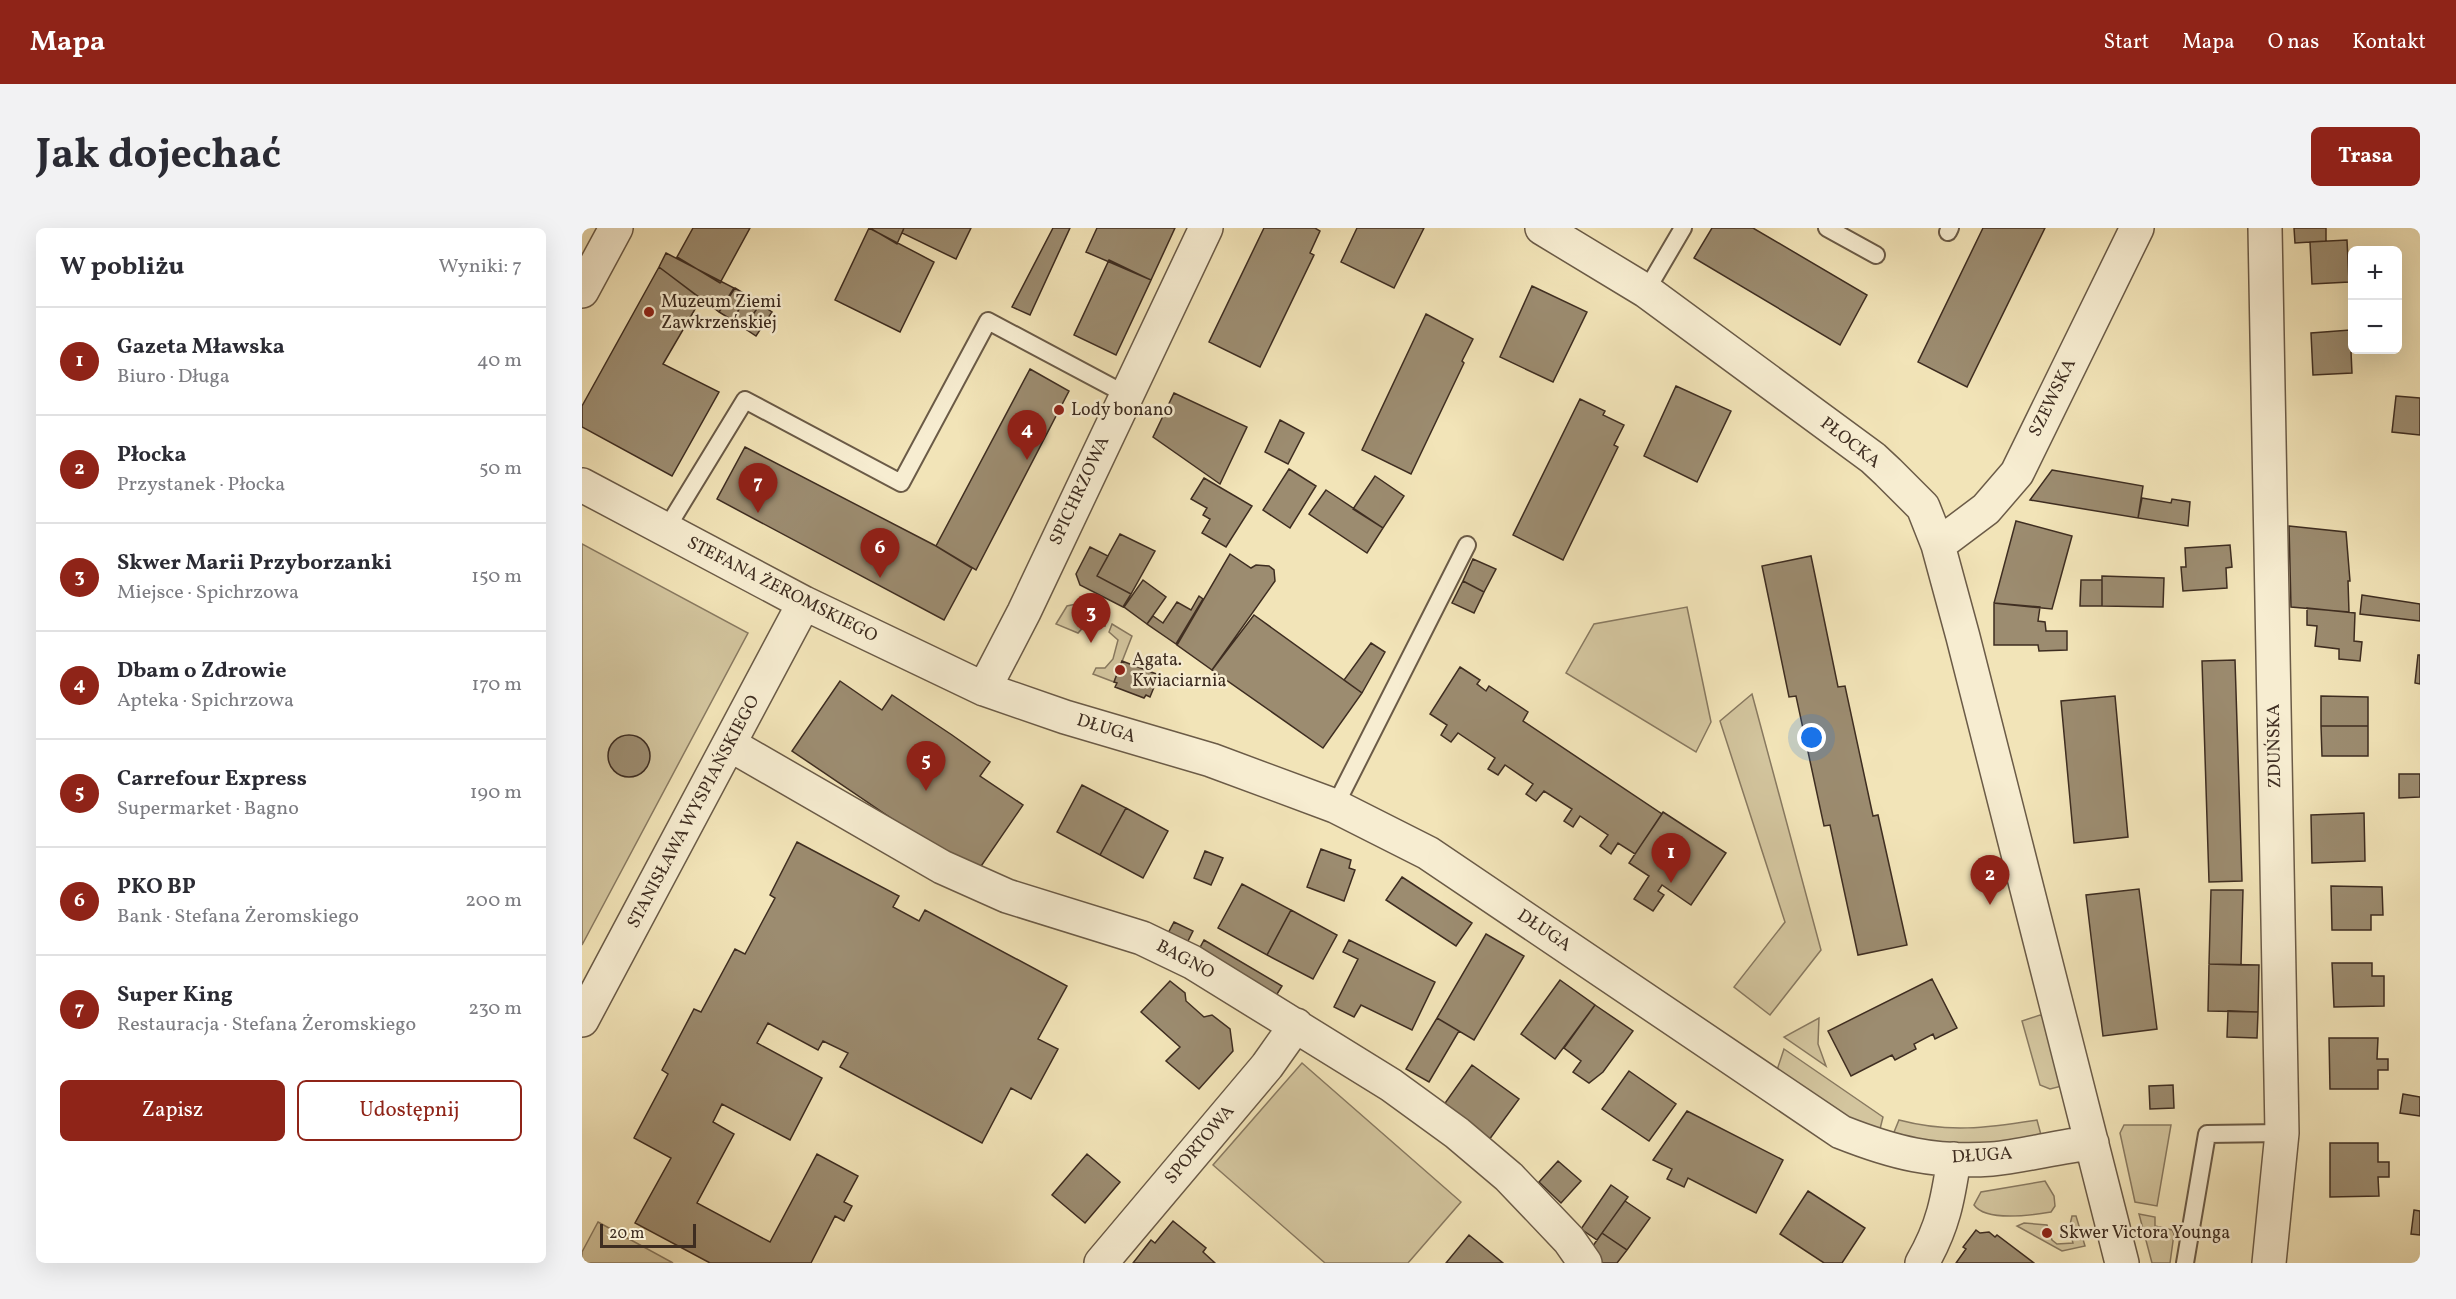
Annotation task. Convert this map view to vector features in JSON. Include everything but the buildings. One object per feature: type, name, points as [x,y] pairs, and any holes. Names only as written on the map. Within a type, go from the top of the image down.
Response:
[{"type":"street","name":"SPICHRZOWA","points":[[984,689],[1024,612],[1125,394],[1206,228]]},
{"type":"street","name":"PŁOCKA","points":[[1542,228],[1646,291],[1873,458],[1923,507],[1938,545],[2122,1263]]},
{"type":"street","name":"SZEWSKA","points":[[1938,545],[1986,509],[2017,473],[2137,228]]},
{"type":"street","name":"ZDUŃSKA","points":[[2265,228],[2282,1133],[2269,1263]]},
{"type":"street","points":[[582,291],[613,229]]},
{"type":"street","name":"STEFANA ŻEROMSKIEGO","points":[[582,485],[804,603],[984,689]]},
{"type":"street","name":"STANISŁAWA WYSPIAŃSKIEGO","points":[[582,1020],[804,603]]},
{"type":"street","name":"DŁUGA","points":[[984,689],[1065,717],[1211,760],[1335,806],[1428,853],[1841,1132],[1913,1157],[1954,1159],[1994,1159],[2092,1143]]},
{"type":"street","name":"BAGNO","points":[[729,744],[942,867],[1008,896],[1142,938],[1192,962],[1296,1025],[1391,1085],[1457,1133],[1509,1177],[1569,1240],[1585,1263]]},
{"type":"street","name":"SPORTOWA","points":[[1101,1263],[1267,1066],[1296,1025]]},
{"type":"street","points":[[1922,1263],[1938,1236],[1945,1212],[1954,1159]]},
{"type":"lane","points":[[1646,291],[1683,228]]},
{"type":"lane","points":[[1827,228],[1876,255]]},
{"type":"lane","points":[[665,531],[745,400],[901,483],[988,321],[1125,394]]},
{"type":"lane","points":[[1335,806],[1467,545]]},
{"type":"lane","points":[[2185,1263],[2207,1134],[2282,1133]]},
{"type":"shaded area","points":[[582,544],[748,633],[582,945]]},
{"type":"shaded area","points":[[1076,604],[1107,618],[1105,626],[1088,622],[1078,633],[1056,624],[1067,606]]},
{"type":"shaded area","points":[[1687,607],[1711,722],[1696,752],[1566,673],[1594,624]]},
{"type":"shaded area","points":[[1112,624],[1132,636],[1114,682],[1093,674],[1096,668],[1105,668],[1113,659],[1118,640],[1109,632]]},
{"type":"shaded area","points":[[1752,694],[1821,950],[1770,1015],[1734,987],[1785,922],[1720,721]]},
{"type":"shaded area","points":[[2040,1015],[2046,1019],[2062,1086],[2050,1089],[2040,1085],[2022,1021]]},
{"type":"shaded area","points":[[1819,1018],[1818,1044],[1826,1066],[1784,1037]]},
{"type":"shaded area","points":[[1784,1049],[1883,1117],[1879,1133],[1858,1124],[1777,1070]]},
{"type":"shaded area","points":[[1302,1063],[1461,1202],[1408,1263],[1325,1263],[1213,1165]]},
{"type":"shaded area","points":[[1899,1120],[1934,1127],[1968,1128],[2037,1120],[2041,1135],[1974,1146],[1892,1137]]},
{"type":"shaded area","points":[[2124,1125],[2171,1125],[2157,1206],[2135,1202],[2120,1133]]},
{"type":"shaded area","points":[[2045,1181],[2054,1196],[2055,1206],[2051,1212],[2022,1216],[1999,1215],[1989,1214],[1974,1205],[1981,1192]]},
{"type":"shaded area","points":[[2139,1214],[2155,1217],[2155,1226],[2172,1230],[2174,1234],[2170,1263],[2152,1263]]},
{"type":"shaded area","points":[[2072,1216],[2076,1216],[2085,1246],[2062,1251],[2017,1226],[2024,1223],[2047,1225],[2052,1240],[2057,1244],[2073,1243],[2069,1229]]},
{"type":"shaded area","points":[[598,1222],[673,1263],[582,1263],[582,1252]]},
{"type":"place","name":"Muzeum Ziemi Zawkrzeńskiej","points":[[649,312]]},
{"type":"place","name":"Lody bonano","points":[[1059,410]]},
{"type":"place","name":"Dbam o Zdrowie","points":[[1027,460]]},
{"type":"place","name":"Super King","points":[[758,513]]},
{"type":"place","name":"PKO BP","points":[[880,578]]},
{"type":"place","name":"Skwer Marii Przyborzanki","points":[[1091,643]]},
{"type":"place","name":"Agata. Kwiaciarnia","points":[[1120,670]]},
{"type":"place","name":"Carrefour Express","points":[[926,791]]},
{"type":"place","name":"Gazeta Mławska","points":[[1671,883]]},
{"type":"place","name":"Płocka","points":[[1990,905]]},
{"type":"place","name":"Skwer Victora Younga","points":[[2047,1233]]}]
